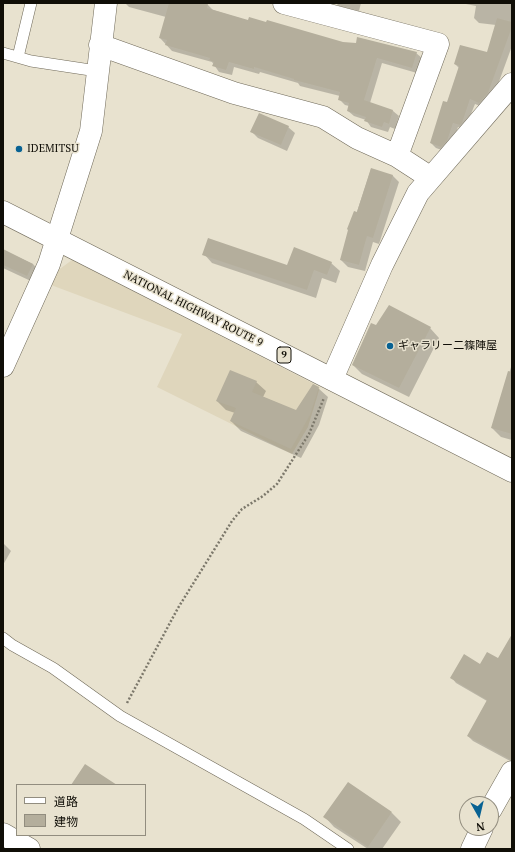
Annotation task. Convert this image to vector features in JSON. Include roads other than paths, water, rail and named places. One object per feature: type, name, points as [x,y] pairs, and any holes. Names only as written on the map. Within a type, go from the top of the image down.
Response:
[{"type":"main road","points":[[3,366],[49,264],[90,131],[106,3]]},
{"type":"main road","points":[[284,3],[438,44],[398,156]]},
{"type":"main road","points":[[100,45],[234,93],[324,117],[357,138],[398,156],[431,178]]},
{"type":"main road","points":[[332,379],[401,226],[418,193],[512,84]]},
{"type":"main road","name":"NATIONAL HIGHWAY ROUTE 9","points":[[3,212],[512,471]]},
{"type":"main road","points":[[498,796],[512,772]]},
{"type":"main road","points":[[3,834],[29,849]]},
{"type":"main road","points":[[472,849],[478,836]]},
{"type":"lane","points":[[18,57],[31,3]]},
{"type":"lane","points":[[3,53],[31,61],[97,71]]},
{"type":"lane","points":[[3,638],[12,645],[54,668],[120,716],[304,819],[348,849]]},
{"type":"place","name":"IDEMITSU","points":[[19,149]]},
{"type":"place","name":"ギャラリー二篠陣屋","points":[[390,346]]}]
